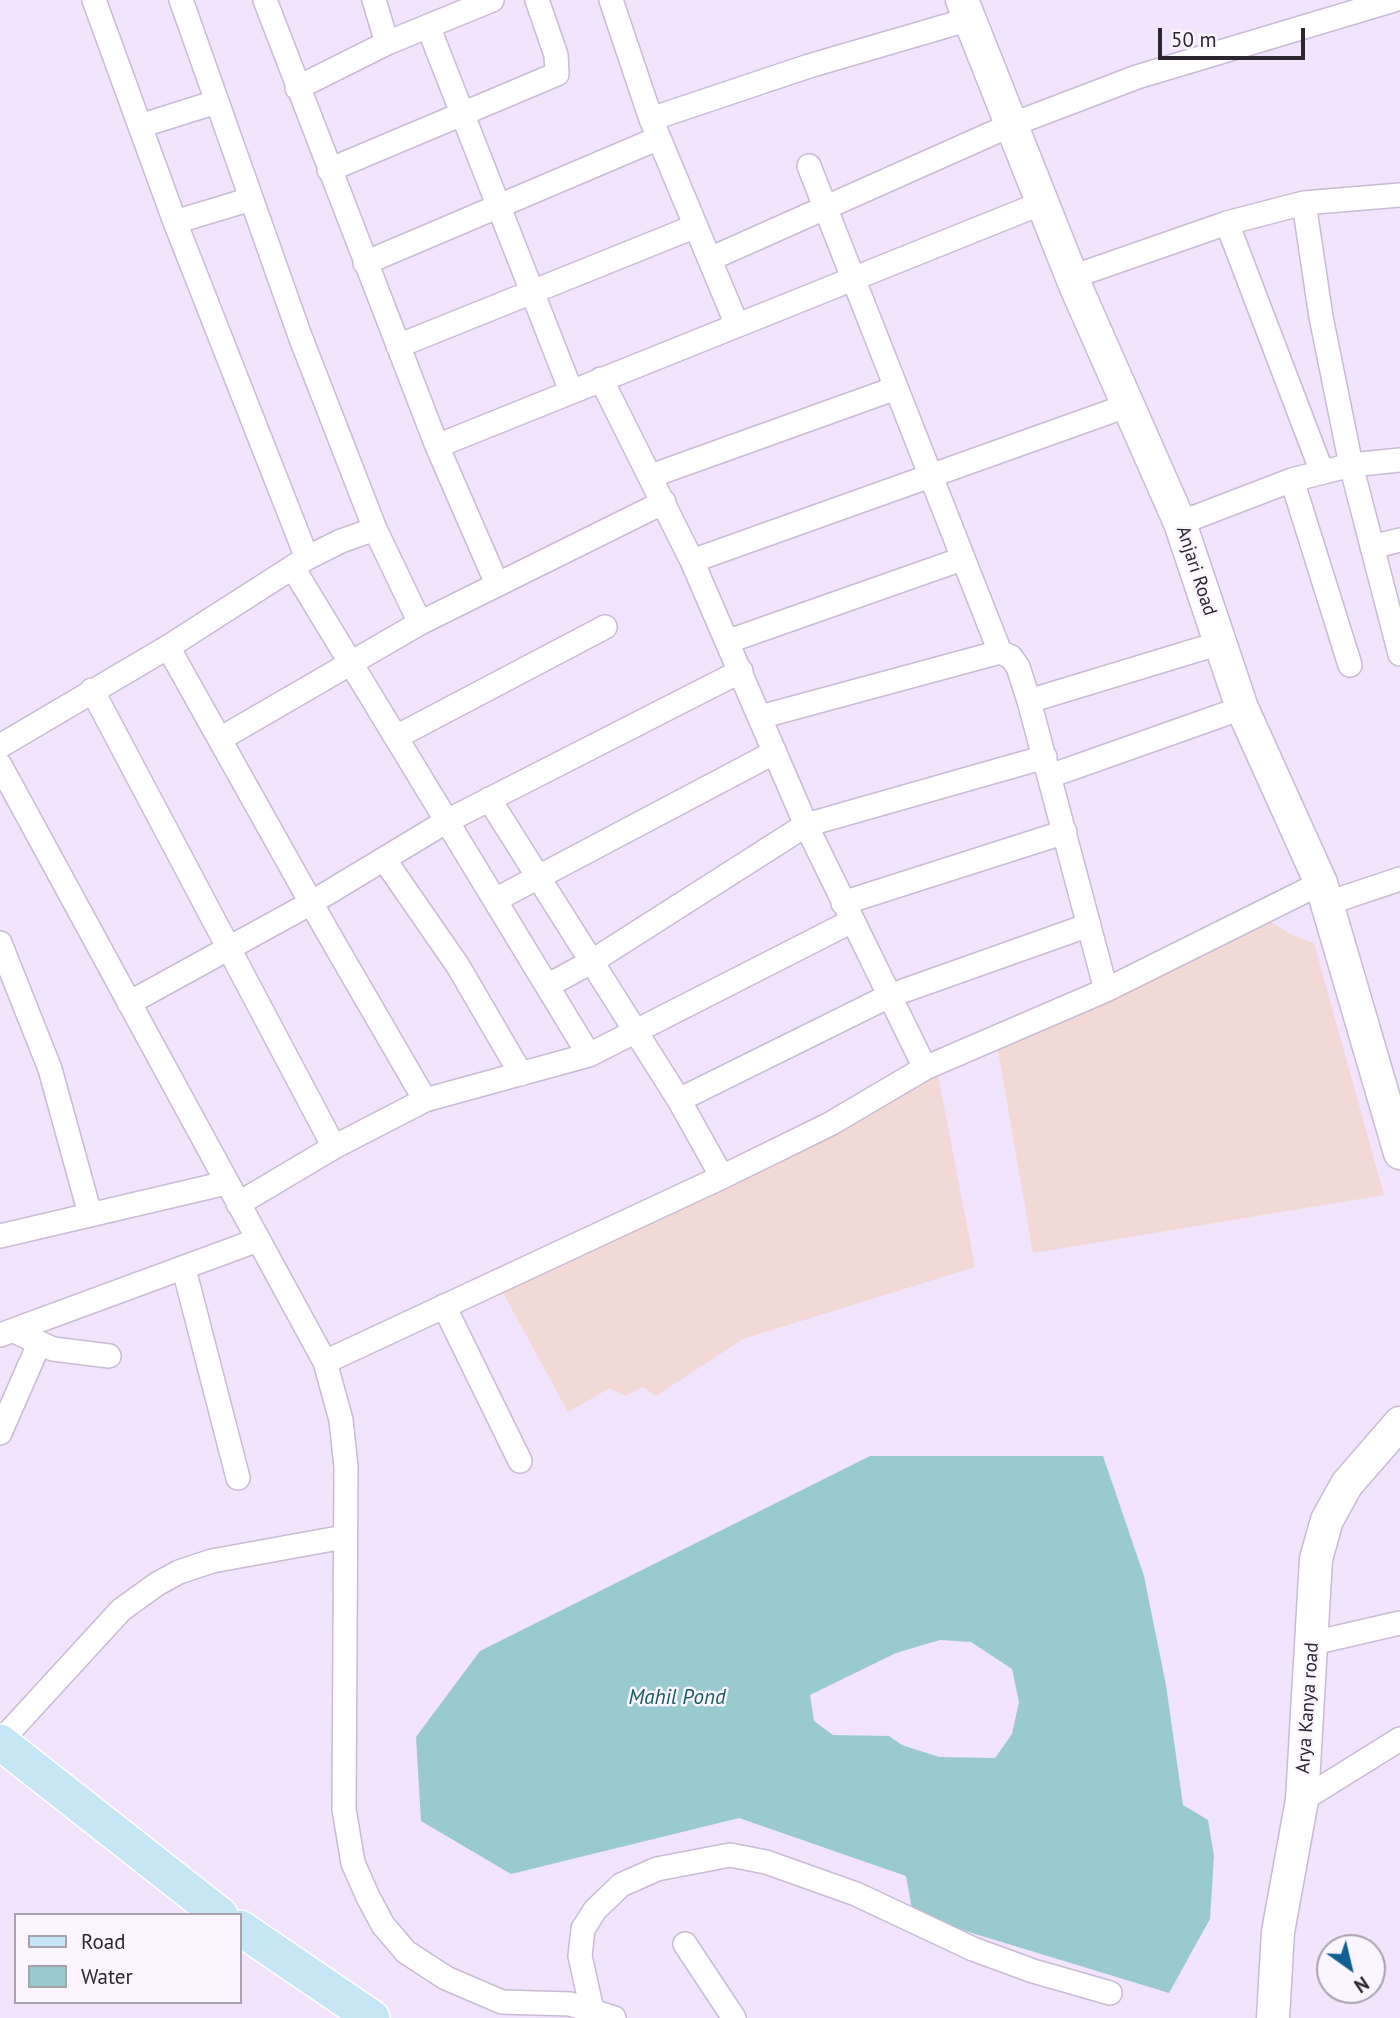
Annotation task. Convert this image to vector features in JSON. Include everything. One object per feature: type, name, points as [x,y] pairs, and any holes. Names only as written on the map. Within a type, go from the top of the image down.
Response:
[{"type":"main road","points":[[0,1742],[217,1913]]},
{"type":"main road","points":[[242,1929],[372,2018]]},
{"type":"street","points":[[94,0],[300,563],[352,663],[589,1055]]},
{"type":"street","points":[[181,0],[251,199],[375,529],[420,622]]},
{"type":"street","points":[[265,0],[328,170],[437,446],[497,584]]},
{"type":"street","points":[[374,0],[387,43]]},
{"type":"street","points":[[297,88],[466,5],[492,0]]},
{"type":"street","points":[[328,170],[557,74],[556,55],[537,0]]},
{"type":"street","points":[[710,259],[1011,125],[1137,77],[1394,0]]},
{"type":"street","points":[[616,1],[655,128],[737,325]]},
{"type":"street","points":[[365,263],[500,209],[655,128],[797,69],[969,6]]},
{"type":"street","name":"Anjari Road","points":[[969,6],[1042,203],[1180,523],[1242,708],[1324,893],[1400,1153]]},
{"type":"street","points":[[428,26],[571,391]]},
{"type":"street","points":[[140,126],[216,102]]},
{"type":"street","points":[[809,166],[1000,652]]},
{"type":"street","points":[[1072,276],[1227,223],[1304,203],[1400,195]]},
{"type":"street","points":[[175,222],[251,199]]},
{"type":"street","points":[[437,446],[1042,203]]},
{"type":"street","points":[[1304,203],[1321,317],[1351,465],[1400,654]]},
{"type":"street","points":[[1227,223],[1322,472]]},
{"type":"street","points":[[398,346],[534,294],[696,226]]},
{"type":"street","points":[[601,379],[652,476],[692,561],[729,641],[806,825],[925,1068]]},
{"type":"street","points":[[652,476],[896,388]]},
{"type":"street","points":[[692,561],[1129,405]]},
{"type":"street","points":[[1180,523],[1292,480],[1351,465],[1400,460]]},
{"type":"street","points":[[1292,480],[1350,665]]},
{"type":"street","points":[[220,739],[420,622],[664,502]]},
{"type":"street","points":[[0,746],[169,647],[300,563],[341,541],[375,529]]},
{"type":"street","points":[[1372,547],[1400,540]]},
{"type":"street","points":[[729,641],[962,559]]},
{"type":"street","points":[[398,736],[605,627]]},
{"type":"street","points":[[1029,701],[1220,643]]},
{"type":"street","points":[[169,647],[311,903],[425,1100]]},
{"type":"street","points":[[760,717],[1000,652],[1012,657],[1029,701],[1106,990]]},
{"type":"street","points":[[128,1003],[311,903],[447,821],[741,671]]},
{"type":"street","points":[[92,690],[334,1146]]},
{"type":"street","points":[[547,986],[591,962],[806,825],[1047,767],[1242,708]]},
{"type":"street","points":[[495,900],[775,752]]},
{"type":"street","points":[[0,765],[325,1362],[342,1432],[346,1468],[344,1809],[353,1863],[383,1925],[405,1952],[498,2010],[570,2004],[614,2018]]},
{"type":"street","points":[[489,799],[541,876],[635,1034],[679,1100],[722,1177]]},
{"type":"street","points":[[238,1204],[334,1146],[425,1100],[589,1055],[635,1034],[848,912],[1065,832]]},
{"type":"street","points":[[384,859],[458,966],[521,1074]]},
{"type":"street","points":[[325,1362],[722,1177],[830,1124],[925,1068],[1324,893],[1400,879]]},
{"type":"street","points":[[679,1100],[889,996],[1089,925]]},
{"type":"street","points":[[0,943],[50,1069],[90,1214]]},
{"type":"street","points":[[0,1236],[226,1182]]},
{"type":"street","points":[[7,1333],[258,1240]]},
{"type":"street","points":[[184,1269],[238,1478]]},
{"type":"street","points":[[444,1306],[520,1461]]},
{"type":"street","points":[[7,1333],[39,1344],[109,1356]]},
{"type":"street","points":[[0,1433],[39,1344]]},
{"type":"street","name":"Arya Kanya road","points":[[1273,2018],[1279,1932],[1302,1800],[1304,1737],[1314,1643],[1316,1559],[1327,1520],[1347,1484],[1400,1423]]},
{"type":"street","points":[[0,1742],[121,1610],[157,1584],[179,1572],[212,1561],[344,1536]]},
{"type":"street","points":[[1314,1643],[1400,1623]]},
{"type":"street","points":[[1302,1800],[1400,1739]]},
{"type":"street","points":[[592,2010],[580,1956],[583,1929],[594,1910],[621,1885],[657,1868],[730,1855],[766,1862],[856,1894],[973,1949],[1033,1971],[1110,1993]]},
{"type":"street","points":[[685,1944],[734,2018]]},
{"type":"shaded area","points":[[1268,920],[1292,935],[1314,943],[1384,1195],[1033,1253],[997,1045]]},
{"type":"shaded area","points":[[938,1075],[975,1267],[743,1339],[656,1396],[643,1387],[625,1396],[610,1388],[568,1412],[501,1289],[829,1139]]},
{"type":"water","name":"Mahil Pond","points":[[870,1456],[1103,1456],[1144,1576],[1166,1685],[1183,1805],[1208,1820],[1214,1856],[1210,1919],[1169,1993],[913,1915],[906,1876],[739,1818],[511,1874],[421,1821],[416,1737],[480,1651]],"holes":[[[940,1640],[971,1642],[1012,1669],[1019,1702],[1012,1734],[995,1758],[939,1757],[902,1745],[889,1736],[833,1735],[814,1721],[810,1695],[896,1653]]]}]
